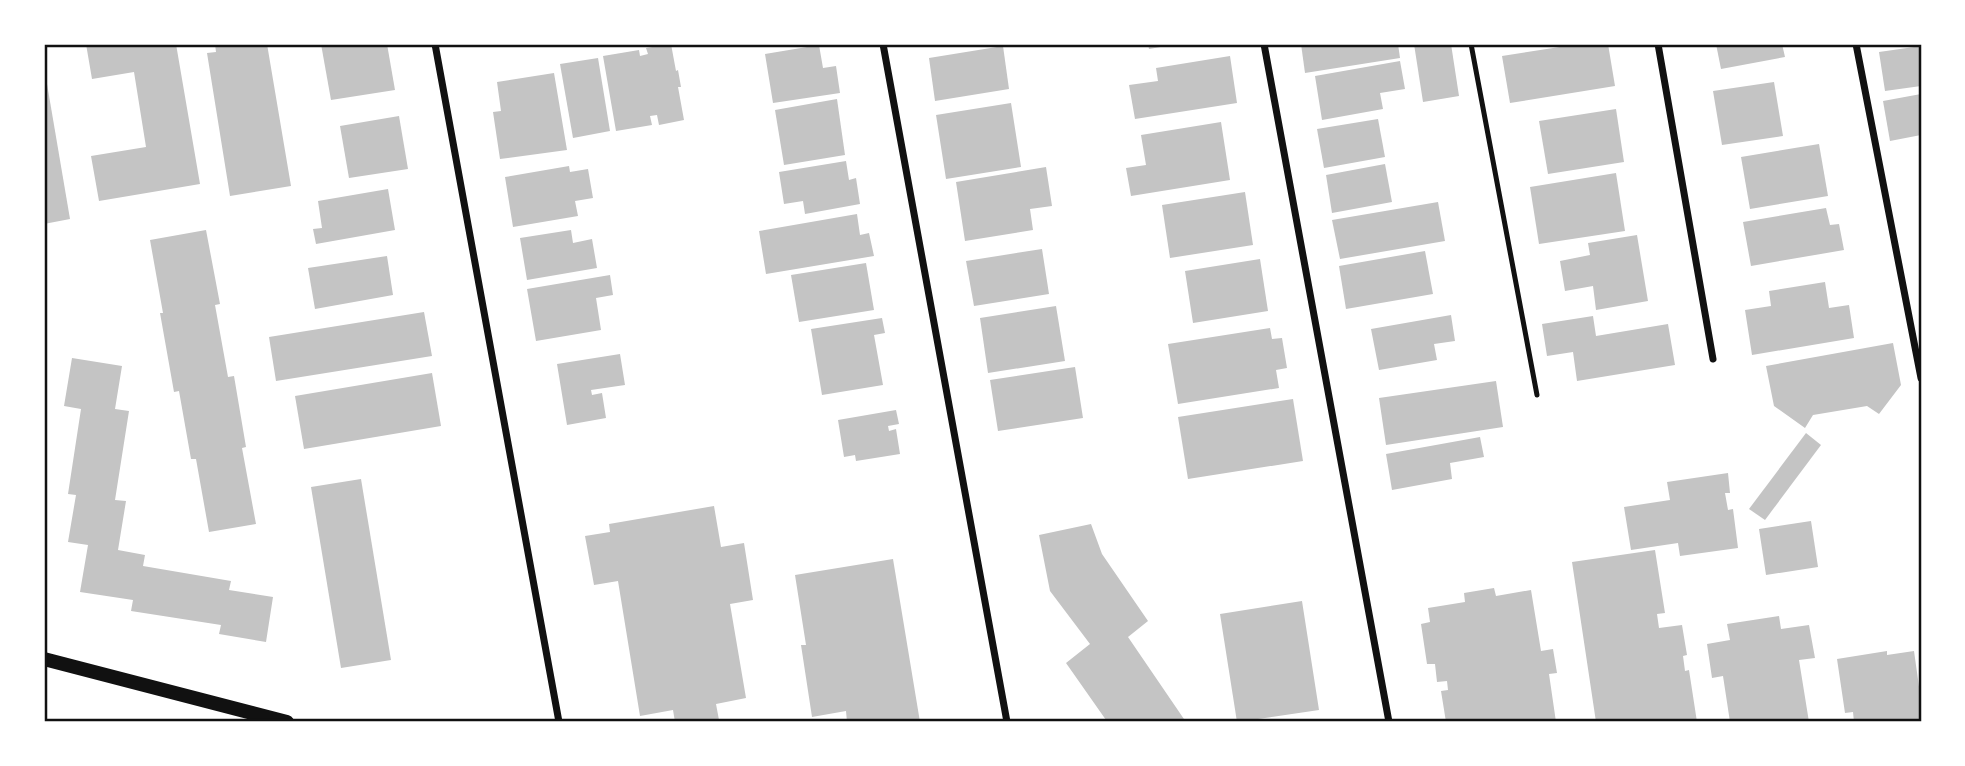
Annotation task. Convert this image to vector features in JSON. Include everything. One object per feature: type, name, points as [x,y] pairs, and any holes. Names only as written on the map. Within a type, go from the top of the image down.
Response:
[{"type":"main road","points":[[44,659],[286,722]]},
{"type":"street","points":[[435,44],[559,722]]},
{"type":"street","points":[[883,44],[1007,722]]},
{"type":"street","points":[[1264,44],[1389,722]]},
{"type":"street","points":[[1658,44],[1713,359]]},
{"type":"street","points":[[1856,44],[1921,378]]},
{"type":"lane","points":[[1471,44],[1536,395]]},
{"type":"building","points":[[86,44],[176,44],[200,184],[99,201],[91,156],[146,147],[134,72],[92,79]]},
{"type":"building","points":[[215,44],[267,44],[291,186],[230,196],[207,53],[216,52]]},
{"type":"building","points":[[321,44],[387,44],[395,90],[331,100]]},
{"type":"building","points":[[671,44],[681,87],[678,87],[684,120],[659,125],[657,115],[650,116],[652,125],[616,131],[603,56],[639,50],[640,56],[648,54],[646,48]]},
{"type":"building","points":[[1148,44],[1172,44],[1172,45],[1149,49]]},
{"type":"building","points":[[1301,44],[1398,44],[1400,58],[1305,73]]},
{"type":"building","points":[[1414,44],[1451,44],[1459,96],[1423,102]]},
{"type":"building","points":[[1579,44],[1608,44],[1615,86],[1510,103],[1502,56]]},
{"type":"building","points":[[1716,44],[1782,44],[1785,57],[1721,69]]},
{"type":"building","points":[[819,45],[823,68],[836,66],[840,93],[773,103],[765,54]]},
{"type":"building","points":[[1003,46],[1009,89],[935,101],[929,58]]},
{"type":"building","points":[[1921,46],[1921,86],[1885,91],[1879,52]]},
{"type":"building","points":[[1230,56],[1237,103],[1135,119],[1129,85],[1158,81],[1156,68]]},
{"type":"building","points":[[598,58],[610,131],[573,138],[560,64]]},
{"type":"building","points":[[1400,61],[1405,89],[1380,93],[1383,109],[1322,120],[1315,76]]},
{"type":"building","points":[[554,73],[567,150],[500,159],[493,112],[501,111],[497,82]]},
{"type":"building","points":[[46,78],[70,219],[44,224],[44,79]]},
{"type":"building","points":[[1774,82],[1783,136],[1722,145],[1713,91]]},
{"type":"building","points":[[1921,94],[1921,135],[1890,141],[1883,101]]},
{"type":"building","points":[[837,99],[845,155],[784,165],[775,110]]},
{"type":"building","points":[[1011,103],[1021,167],[946,179],[936,115]]},
{"type":"building","points":[[1616,109],[1624,162],[1548,174],[1539,121]]},
{"type":"building","points":[[399,116],[408,169],[349,178],[340,126]]},
{"type":"building","points":[[1378,119],[1385,157],[1324,168],[1317,129]]},
{"type":"building","points":[[1221,122],[1230,180],[1131,196],[1126,168],[1146,165],[1141,135]]},
{"type":"building","points":[[1819,144],[1828,196],[1750,209],[1741,157]]},
{"type":"building","points":[[846,161],[849,180],[856,178],[860,204],[805,214],[803,201],[784,204],[779,172]]},
{"type":"building","points":[[1385,164],[1392,202],[1332,213],[1326,175]]},
{"type":"building","points":[[569,166],[570,172],[588,169],[593,198],[575,201],[578,216],[513,227],[505,177]]},
{"type":"building","points":[[1046,167],[1052,206],[1030,209],[1033,230],[965,241],[956,182]]},
{"type":"building","points":[[1616,173],[1625,231],[1539,244],[1530,187]]},
{"type":"building","points":[[388,189],[395,230],[316,244],[313,229],[322,228],[318,201]]},
{"type":"building","points":[[1245,192],[1253,245],[1170,258],[1162,205]]},
{"type":"building","points":[[1438,202],[1445,241],[1340,259],[1332,220]]},
{"type":"building","points":[[1826,208],[1830,225],[1839,224],[1844,250],[1751,266],[1743,222]]},
{"type":"building","points":[[857,214],[860,235],[869,233],[874,256],[766,274],[759,231]]},
{"type":"building","points":[[206,230],[220,304],[215,305],[228,377],[234,376],[246,447],[242,448],[256,524],[209,532],[196,459],[191,459],[179,391],[174,392],[150,240]]},
{"type":"building","points":[[571,230],[573,243],[592,239],[597,268],[527,280],[520,238]]},
{"type":"building","points":[[1637,235],[1648,301],[1596,310],[1593,286],[1565,291],[1560,261],[1590,255],[1588,243]]},
{"type":"building","points":[[1042,249],[1049,294],[974,306],[966,261]]},
{"type":"building","points":[[1425,251],[1433,294],[1346,309],[1339,266]]},
{"type":"building","points":[[387,256],[393,295],[315,309],[308,268]]},
{"type":"building","points":[[1260,259],[1268,311],[1193,323],[1185,271]]},
{"type":"building","points":[[866,263],[874,310],[799,322],[791,275]]},
{"type":"building","points":[[610,275],[613,295],[596,298],[601,330],[536,341],[527,289]]},
{"type":"building","points":[[1825,282],[1829,308],[1849,305],[1854,338],[1752,355],[1745,310],[1771,306],[1769,291]]},
{"type":"building","points":[[1056,306],[1065,361],[988,373],[980,318]]},
{"type":"building","points":[[424,312],[432,356],[276,381],[269,337]]},
{"type":"building","points":[[1451,315],[1455,341],[1434,344],[1437,360],[1379,370],[1371,329]]},
{"type":"building","points":[[1593,316],[1596,336],[1668,324],[1675,365],[1577,381],[1573,352],[1547,356],[1542,324]]},
{"type":"building","points":[[882,318],[885,333],[874,335],[883,385],[822,395],[811,329]]},
{"type":"building","points":[[1270,328],[1272,339],[1282,338],[1287,368],[1276,370],[1279,388],[1178,404],[1168,344]]},
{"type":"building","points":[[1893,343],[1901,385],[1879,414],[1867,406],[1813,415],[1805,428],[1774,406],[1766,366]]},
{"type":"building","points":[[620,354],[625,385],[591,390],[592,395],[602,393],[606,418],[567,425],[557,364]]},
{"type":"building","points":[[72,358],[122,366],[115,409],[129,411],[115,500],[126,501],[118,550],[145,555],[143,566],[231,581],[229,590],[273,597],[266,642],[219,634],[221,625],[131,611],[133,600],[80,592],[88,545],[68,542],[76,495],[68,494],[81,409],[64,406]]},
{"type":"building","points":[[1075,367],[1083,418],[998,431],[990,380]]},
{"type":"building","points":[[432,373],[441,426],[304,449],[295,396]]},
{"type":"building","points":[[1496,381],[1503,427],[1386,445],[1379,398]]},
{"type":"building","points":[[1293,399],[1303,461],[1188,479],[1178,417]]},
{"type":"building","points":[[896,410],[899,424],[888,426],[889,431],[896,429],[900,454],[856,461],[855,455],[844,457],[838,420]]},
{"type":"building","points":[[1806,433],[1821,445],[1765,520],[1749,509]]},
{"type":"building","points":[[1480,437],[1484,457],[1450,463],[1452,479],[1392,490],[1386,454]]},
{"type":"building","points":[[1728,473],[1730,493],[1725,493],[1728,510],[1733,509],[1738,548],[1680,556],[1678,543],[1631,550],[1624,507],[1670,500],[1667,482]]},
{"type":"building","points":[[361,479],[391,660],[341,668],[311,487]]},
{"type":"building","points":[[714,506],[721,547],[744,543],[753,600],[730,604],[746,698],[716,704],[719,720],[714,722],[675,722],[673,710],[640,716],[618,581],[594,585],[585,536],[610,532],[609,524]]},
{"type":"building","points":[[1811,521],[1818,567],[1766,575],[1759,529]]},
{"type":"building","points":[[1091,524],[1102,554],[1148,621],[1128,637],[1186,722],[1104,722],[1106,720],[1066,663],[1090,644],[1050,591],[1039,535]]},
{"type":"building","points":[[1655,550],[1665,613],[1657,614],[1659,628],[1682,625],[1687,655],[1683,656],[1685,671],[1689,670],[1697,722],[1596,722],[1572,562]]},
{"type":"building","points":[[893,559],[920,722],[847,722],[846,711],[812,717],[801,645],[806,645],[795,575]]},
{"type":"building","points":[[1494,588],[1496,596],[1531,590],[1541,651],[1553,649],[1557,673],[1549,674],[1556,722],[1446,722],[1441,691],[1448,690],[1447,681],[1437,682],[1435,664],[1427,664],[1421,624],[1430,622],[1428,608],[1465,602],[1464,593]]},
{"type":"building","points":[[1302,601],[1319,710],[1237,722],[1220,614]]},
{"type":"building","points":[[1779,616],[1781,629],[1809,625],[1815,658],[1799,660],[1809,722],[1730,722],[1723,676],[1712,678],[1707,644],[1730,640],[1727,624]]},
{"type":"building","points":[[1887,651],[1887,655],[1914,651],[1921,722],[1854,722],[1853,712],[1845,713],[1837,659]]}]
